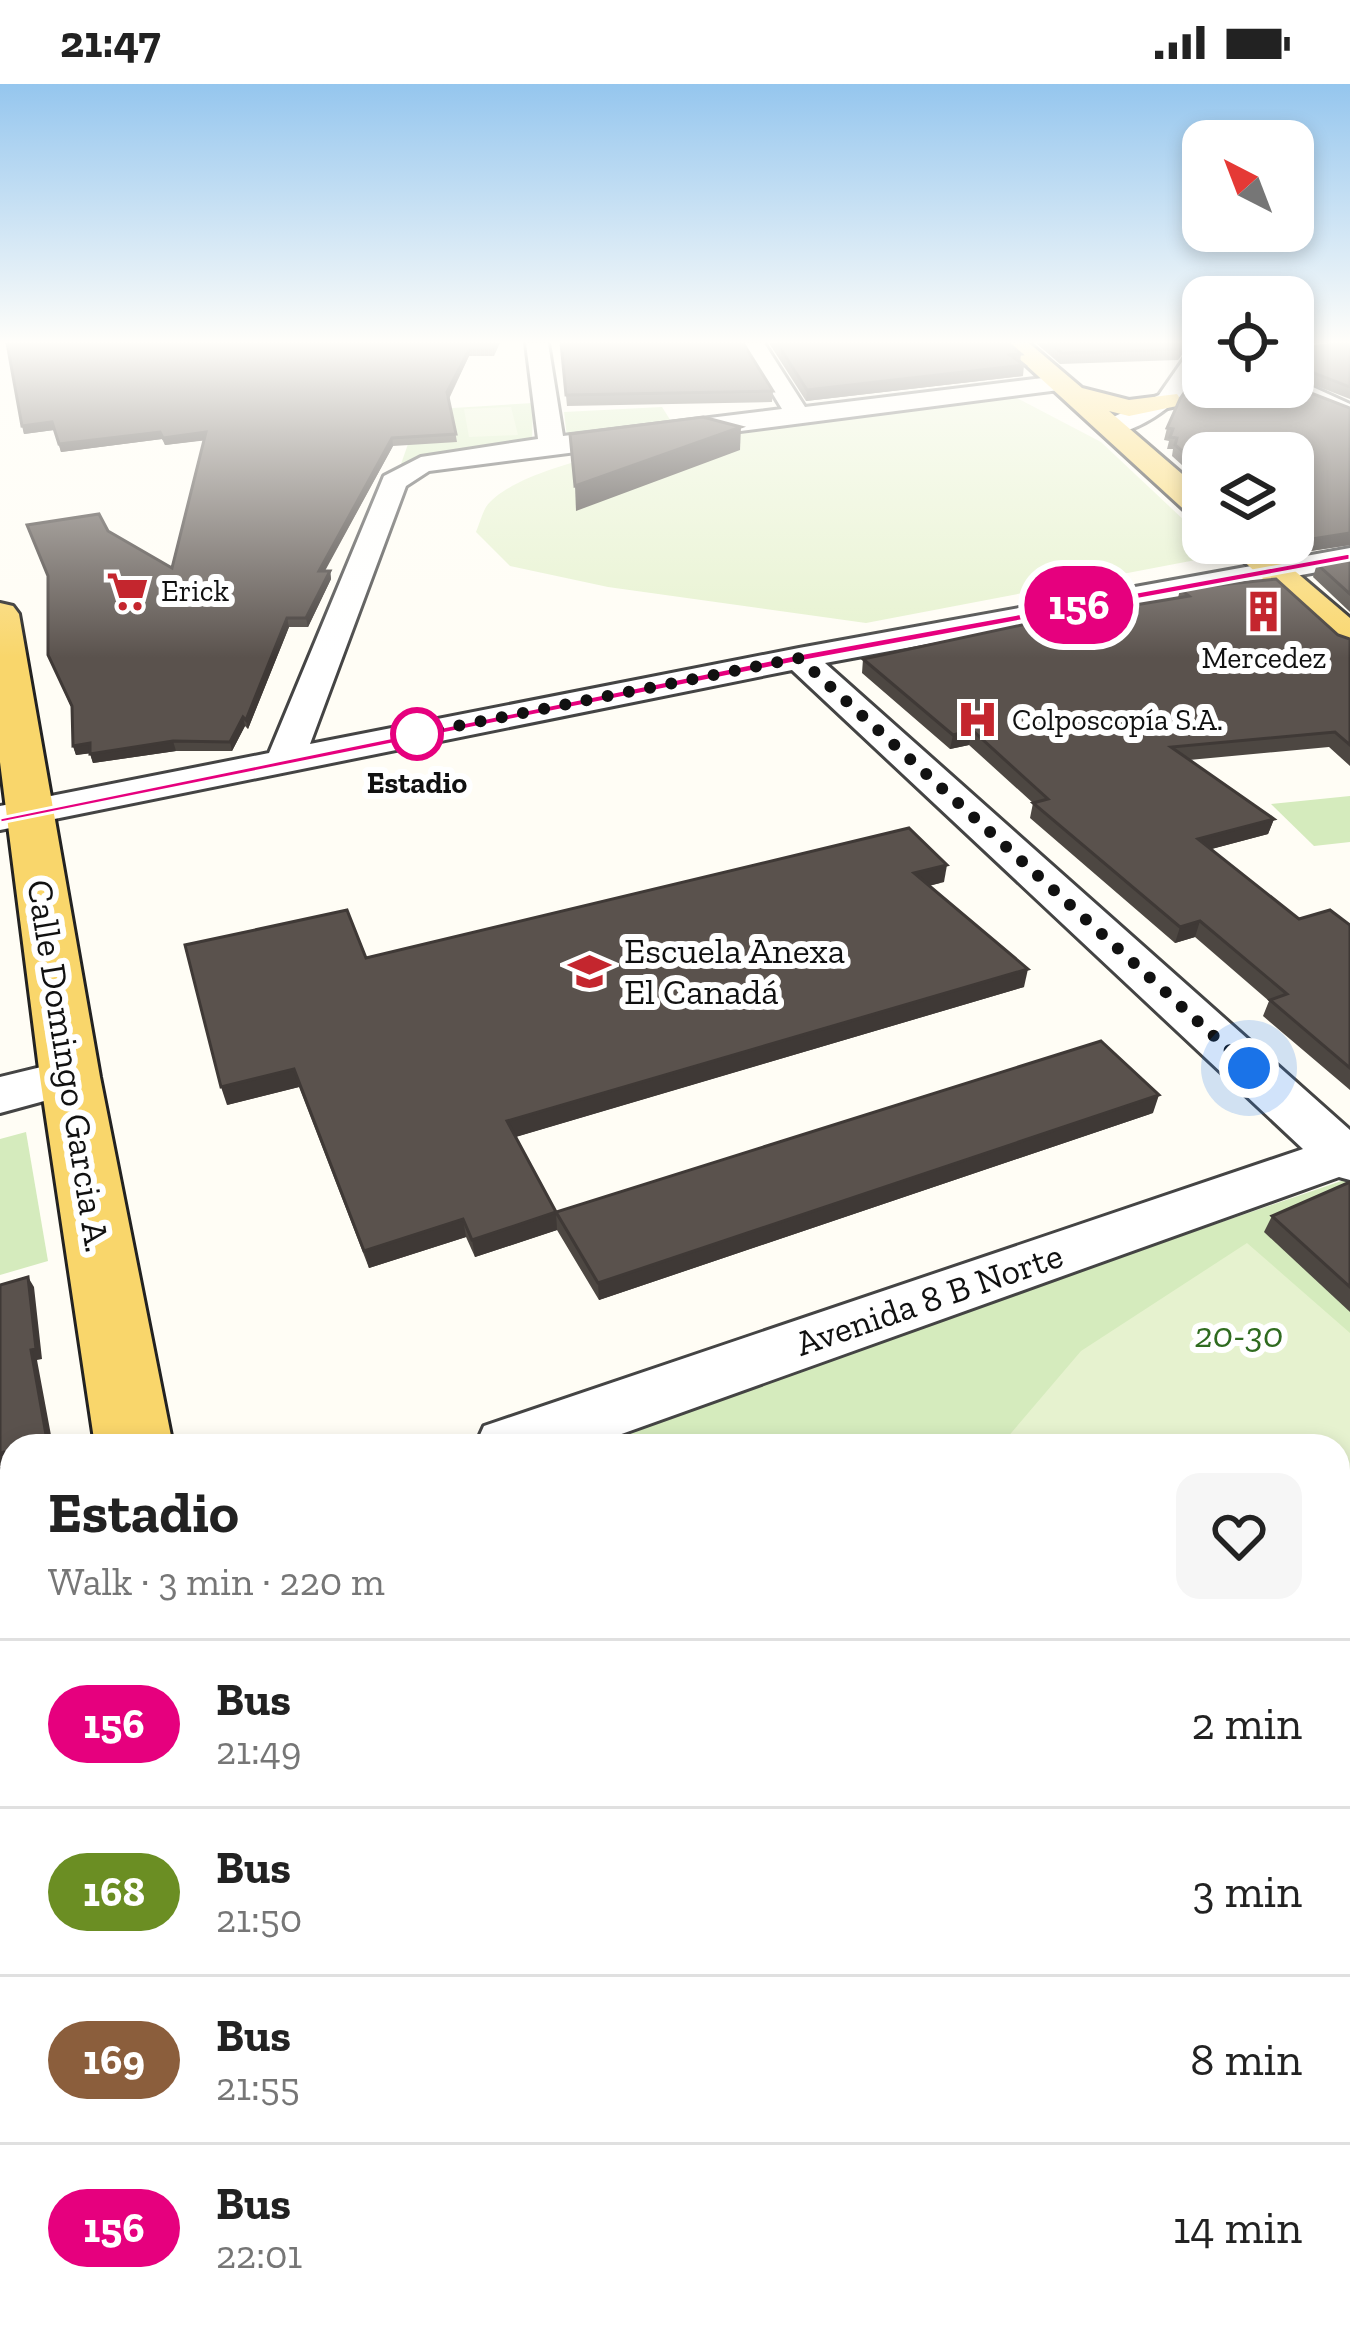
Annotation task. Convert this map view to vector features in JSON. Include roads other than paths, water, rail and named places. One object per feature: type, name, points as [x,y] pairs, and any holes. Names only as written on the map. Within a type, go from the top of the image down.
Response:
[{"type":"main road","points":[[1135,448],[1182,490]]},
{"type":"main road","points":[[1142,454],[1145,448]]},
{"type":"main road","points":[[1264,564],[1350,638]]},
{"type":"main road","name":"Calle Domingo Garcia A.","points":[[1,631],[14,815],[70,1077],[132,1434]]},
{"type":"street","points":[[285,760],[394,482],[421,465],[533,448]]},
{"type":"street","points":[[14,815],[799,658],[1350,557]]},
{"type":"street","points":[[799,658],[1348,1156]]},
{"type":"street","points":[[0,1095],[70,1077]]},
{"type":"street","name":"Avenida 8 B Norte","points":[[543,1434],[1348,1156]]},
{"type":"place","name":"Erick","points":[[127,591]]},
{"type":"place","name":"Mercedez","points":[[1264,612]]},
{"type":"place","name":"Colposcopía S.A.","points":[[978,720]]},
{"type":"place","name":"Estadio","points":[[417,734]]},
{"type":"place","name":"Escuela Anexa El Canadá","points":[[590,971]]},
{"type":"park label","name":"20-30","points":[[1239,1334]]}]
